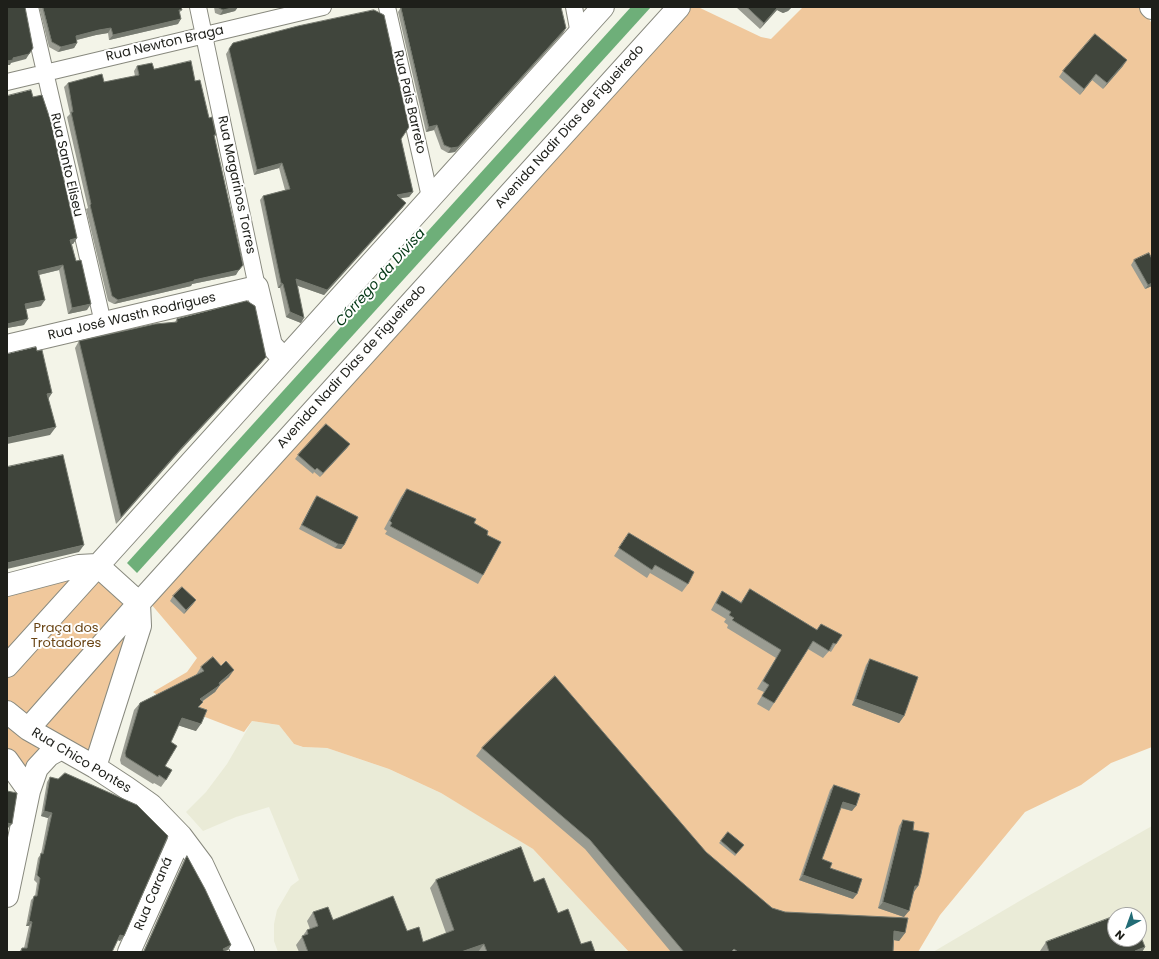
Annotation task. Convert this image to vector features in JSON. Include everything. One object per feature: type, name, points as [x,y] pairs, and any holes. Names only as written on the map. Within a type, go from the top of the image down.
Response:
[{"type":"main road","points":[[7,666],[603,7]]},
{"type":"main road","name":"Avenida Nadir Dias de Figueiredo","points":[[28,729],[139,603],[679,7]]},
{"type":"main road","name":"Rua José Wasth Rodrigues","points":[[7,346],[256,287]]},
{"type":"main road","name":"Rua Magarinos Torres","points":[[256,287],[271,345],[284,359]]},
{"type":"main road","points":[[7,584],[79,566],[97,565],[139,603],[140,626],[95,767]]},
{"type":"main road","name":"Rua Chico Pontes","points":[[7,712],[28,729],[95,767],[151,806],[181,836],[202,864],[243,952]]},
{"type":"main road","points":[[7,896],[29,791],[37,768],[42,761],[60,748]]},
{"type":"main road","points":[[7,760],[29,791]]},
{"type":"main road","name":"Rua Caraná","points":[[129,952],[181,836]]},
{"type":"street","name":"Rua Santo Eliseu","points":[[30,7],[103,323]]},
{"type":"street","name":"Rua Magarinos Torres","points":[[198,7],[205,34],[256,287]]},
{"type":"street","name":"Rua Newton Braga","points":[[7,82],[323,7]]},
{"type":"street","name":"Rua Pais Barreto","points":[[387,7],[430,197]]},
{"type":"street","points":[[574,7],[579,34]]},
{"type":"shaded area","points":[[631,7],[651,7],[137,573],[127,563]]},
{"type":"shaded area","points":[[252,721],[279,725],[294,744],[302,747],[327,748],[389,769],[441,793],[502,829],[533,849],[629,952],[278,952],[274,941],[274,924],[277,910],[291,886],[299,880],[269,807],[236,817],[203,831],[186,812],[206,792],[227,764]]},
{"type":"shaded area","points":[[1152,826],[1152,952],[933,952],[1028,896]]},
{"type":"green space","points":[[692,7],[698,7],[761,37],[771,39],[803,7],[1142,7],[1152,24],[1152,747],[1111,763],[1081,785],[1025,812],[940,915],[918,952],[629,952],[533,849],[441,793],[389,769],[327,748],[303,747],[294,744],[279,725],[252,721],[244,732],[175,707],[153,692],[187,672],[197,658],[151,604]]},
{"type":"green space","name":"Praça dos Trotadores","points":[[68,575],[100,575],[130,603],[133,619],[91,759],[7,704],[7,590]]},
{"type":"green space","points":[[7,724],[40,750],[26,768],[7,752]]},
{"type":"building","points":[[7,7],[25,7],[33,48],[29,54],[7,61]]},
{"type":"building","points":[[43,7],[181,7],[182,10],[179,10],[181,19],[113,35],[111,28],[99,30],[76,36],[77,43],[61,47],[52,42]]},
{"type":"building","points":[[218,7],[236,7],[223,10]]},
{"type":"building","points":[[401,7],[561,7],[566,28],[458,147],[451,148],[444,145],[437,125],[429,127]]},
{"type":"building","points":[[747,7],[778,7],[764,23]]},
{"type":"building","points":[[374,10],[384,15],[409,127],[401,139],[413,192],[397,195],[406,203],[327,290],[296,279],[304,318],[290,312],[283,284],[281,283],[263,196],[290,189],[282,163],[257,170],[229,49],[233,43],[298,26]]},
{"type":"building","points":[[1095,34],[1127,60],[1107,83],[1096,74],[1084,89],[1063,71]]},
{"type":"building","points":[[191,61],[195,81],[200,80],[209,118],[212,117],[216,135],[214,135],[243,265],[239,270],[118,300],[112,296],[90,205],[71,112],[73,112],[68,83],[102,74],[104,82],[139,75],[137,66],[152,63],[154,69]]},
{"type":"building","points":[[31,90],[33,97],[42,95],[51,122],[77,238],[70,240],[76,261],[81,260],[91,304],[72,308],[63,265],[38,271],[45,300],[25,304],[28,319],[7,324],[7,96]]},
{"type":"building","points":[[1149,253],[1152,259],[1152,283],[1148,285],[1134,260]]},
{"type":"building","points":[[247,301],[255,306],[266,357],[184,445],[121,517],[79,341],[155,324],[177,322],[177,319]]},
{"type":"building","points":[[36,347],[37,351],[42,350],[52,393],[47,394],[56,427],[7,438],[7,354]]},
{"type":"building","points":[[326,424],[350,444],[323,473],[317,468],[315,470],[298,455]]},
{"type":"building","points":[[63,455],[84,545],[7,563],[7,467]]},
{"type":"building","points":[[407,489],[476,519],[474,523],[488,531],[487,535],[501,542],[483,575],[390,526],[392,523],[390,521]]},
{"type":"building","points":[[317,496],[358,517],[344,545],[338,544],[302,525]]},
{"type":"building","points":[[629,533],[694,572],[688,584],[655,565],[652,570],[619,548]]},
{"type":"building","points":[[182,587],[196,600],[186,610],[173,596]]},
{"type":"building","points":[[750,589],[817,630],[821,624],[842,635],[836,644],[833,643],[829,651],[813,641],[774,703],[762,696],[769,685],[763,681],[781,650],[732,620],[734,618],[729,615],[731,612],[716,603],[722,591],[741,603]]},
{"type":"building","points":[[213,657],[221,666],[226,661],[234,670],[219,683],[220,685],[200,699],[203,702],[198,707],[207,710],[201,724],[182,718],[171,742],[177,746],[165,766],[172,770],[166,780],[159,775],[158,777],[126,757],[125,753],[140,703],[204,671],[201,667]]},
{"type":"building","points":[[870,659],[918,677],[904,716],[856,699]]},
{"type":"building","points":[[555,676],[706,852],[772,908],[785,912],[908,918],[905,933],[894,931],[893,952],[738,952],[734,949],[731,952],[684,952],[590,840],[482,748]]},
{"type":"building","points":[[65,773],[137,805],[168,836],[124,936],[120,935],[112,952],[21,952],[22,948],[27,948],[32,922],[29,921],[34,896],[37,896],[40,878],[37,875],[41,853],[43,854],[52,813],[44,811],[50,777],[58,779]]},
{"type":"building","points":[[834,785],[860,794],[856,806],[843,802],[822,859],[832,863],[830,868],[862,879],[857,894],[803,875]]},
{"type":"building","points":[[7,791],[17,793],[12,824],[7,823]]},
{"type":"building","points":[[903,820],[914,822],[913,830],[929,833],[918,886],[915,886],[909,911],[883,902]]},
{"type":"building","points":[[728,832],[744,845],[736,854],[721,841]]},
{"type":"building","points":[[521,847],[534,882],[544,878],[558,913],[568,909],[581,944],[591,941],[595,952],[487,952],[484,944],[461,952],[308,952],[302,936],[308,934],[307,930],[318,926],[313,912],[328,907],[333,920],[393,896],[407,931],[419,927],[423,942],[454,930],[436,880]]},
{"type":"building","points":[[187,856],[205,889],[231,945],[223,949],[225,952],[144,952]]},
{"type":"building","points":[[1107,919],[1107,947],[1145,947],[1135,951],[1136,952],[1049,952],[1046,942]]},
{"type":"water label","name":"Córrego da Divisa","points":[[381,278]]}]
